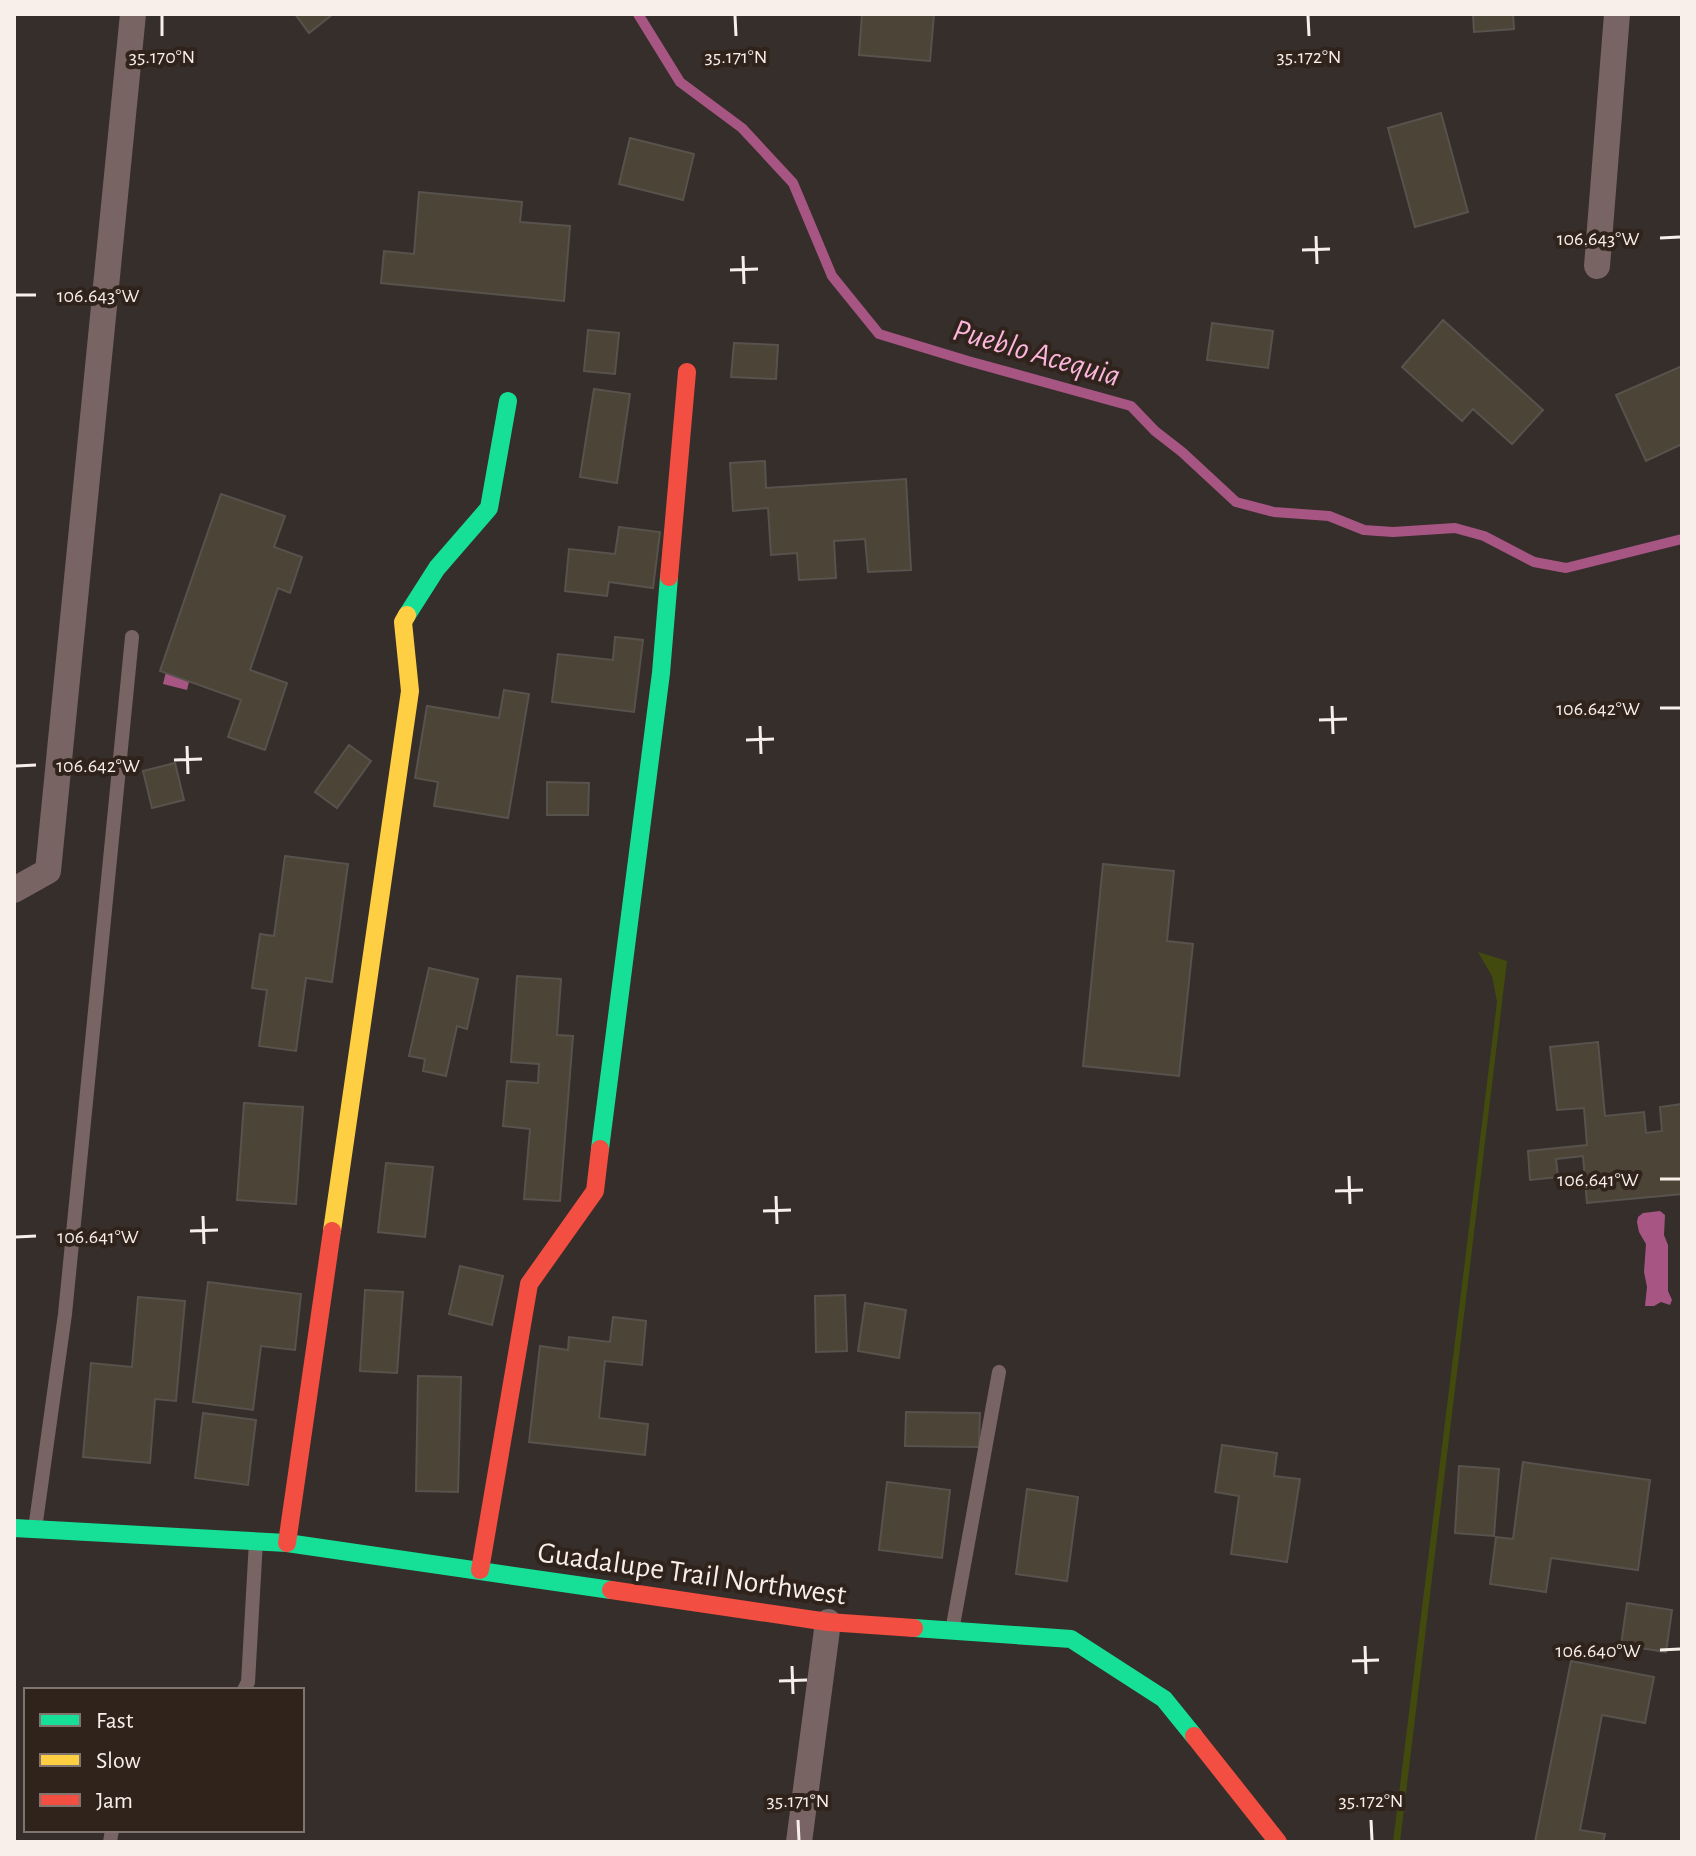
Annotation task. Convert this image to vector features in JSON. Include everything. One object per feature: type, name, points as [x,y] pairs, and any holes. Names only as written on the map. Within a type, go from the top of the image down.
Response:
[{"type":"street","points":[[14,890],[48,871],[133,14]]},
{"type":"street","points":[[1597,266],[1617,14]]},
{"type":"street","points":[[480,1570],[529,1284],[595,1191],[661,673],[687,372]]},
{"type":"street","points":[[287,1543],[410,691],[403,622],[437,568],[489,508],[508,401]]},
{"type":"street","name":"Guadalupe Trail Northwest","points":[[14,1528],[287,1543],[828,1622],[1071,1639],[1164,1699],[1278,1842]]},
{"type":"street","points":[[799,1842],[828,1622]]},
{"type":"lane","points":[[35,1529],[65,1314],[132,637]]},
{"type":"lane","points":[[952,1631],[999,1372]]},
{"type":"lane","points":[[245,1688],[248,1682],[256,1541]]},
{"type":"green space","points":[[1478,952],[1507,961],[1400,1842],[1393,1842],[1497,1002],[1492,976]]},
{"type":"shaded area","points":[[175,635],[199,641],[187,690],[163,684]]},
{"type":"shaded area","points":[[1660,1211],[1665,1215],[1668,1291],[1672,1300],[1670,1305],[1661,1302],[1645,1306],[1646,1244],[1637,1222],[1643,1213]]},
{"type":"building","points":[[295,14],[333,14],[309,33]]},
{"type":"building","points":[[862,14],[934,14],[930,61],[859,55]]},
{"type":"building","points":[[1473,14],[1513,14],[1514,29],[1474,32]]},
{"type":"building","points":[[1441,113],[1468,212],[1415,227],[1388,128]]},
{"type":"building","points":[[630,138],[694,154],[683,200],[619,184]]},
{"type":"building","points":[[419,192],[522,202],[520,222],[570,226],[564,301],[381,283],[384,251],[414,254]]},
{"type":"building","points":[[1443,320],[1543,410],[1512,444],[1473,409],[1462,421],[1402,367]]},
{"type":"building","points":[[1212,323],[1273,331],[1268,368],[1207,360]]},
{"type":"building","points":[[588,330],[619,333],[615,374],[584,371]]},
{"type":"building","points":[[734,343],[778,345],[776,379],[731,377]]},
{"type":"building","points":[[1682,366],[1682,444],[1646,461],[1616,395]]},
{"type":"building","points":[[594,389],[630,394],[617,483],[580,477]]},
{"type":"building","points":[[765,461],[766,488],[906,479],[911,570],[868,572],[865,539],[834,541],[836,578],[799,580],[797,553],[771,555],[768,508],[733,511],[730,463]]},
{"type":"building","points":[[221,494],[285,516],[274,547],[302,557],[290,593],[278,588],[250,670],[287,683],[265,750],[228,737],[241,700],[160,671]]},
{"type":"building","points":[[619,527],[660,532],[653,588],[609,582],[607,596],[565,591],[569,549],[615,554]]},
{"type":"building","points":[[615,637],[643,640],[634,712],[552,702],[558,654],[613,660]]},
{"type":"building","points":[[504,690],[529,694],[508,818],[434,806],[438,782],[415,778],[427,706],[499,718]]},
{"type":"building","points":[[349,745],[371,761],[337,808],[315,792]]},
{"type":"building","points":[[175,763],[184,800],[152,808],[143,771]]},
{"type":"building","points":[[547,782],[589,783],[588,815],[547,815]]},
{"type":"building","points":[[285,856],[348,864],[332,982],[306,978],[296,1051],[259,1046],[267,990],[252,988],[260,934],[274,936]]},
{"type":"building","points":[[1103,864],[1174,871],[1167,941],[1193,944],[1179,1076],[1083,1066]]},
{"type":"building","points":[[429,968],[478,979],[467,1029],[457,1026],[446,1076],[423,1071],[425,1059],[409,1056]]},
{"type":"building","points":[[517,976],[561,979],[557,1035],[573,1036],[560,1201],[524,1199],[530,1129],[503,1126],[507,1081],[538,1083],[539,1064],[511,1062]]},
{"type":"building","points":[[1598,1042],[1605,1116],[1644,1112],[1646,1133],[1662,1131],[1660,1107],[1682,1104],[1682,1194],[1587,1203],[1583,1156],[1556,1159],[1558,1177],[1530,1180],[1528,1151],[1587,1145],[1584,1108],[1557,1110],[1550,1047]]},
{"type":"building","points":[[244,1103],[303,1107],[296,1204],[237,1200]]},
{"type":"building","points":[[386,1163],[433,1167],[425,1237],[378,1232]]},
{"type":"building","points":[[460,1266],[503,1276],[492,1325],[449,1314]]},
{"type":"building","points":[[208,1282],[301,1294],[295,1350],[261,1346],[253,1410],[193,1402]]},
{"type":"building","points":[[365,1290],[403,1292],[397,1373],[360,1371]]},
{"type":"building","points":[[845,1295],[847,1351],[816,1352],[815,1296]]},
{"type":"building","points":[[138,1297],[185,1301],[176,1401],[155,1399],[150,1463],[83,1457],[91,1363],[132,1367]]},
{"type":"building","points":[[865,1303],[906,1310],[899,1358],[858,1351]]},
{"type":"building","points":[[613,1317],[646,1321],[642,1365],[605,1361],[599,1418],[648,1424],[645,1455],[529,1442],[540,1346],[568,1350],[569,1337],[610,1342]]},
{"type":"building","points":[[418,1376],[461,1377],[458,1492],[416,1491]]},
{"type":"building","points":[[906,1412],[980,1413],[979,1447],[905,1446]]},
{"type":"building","points":[[203,1413],[256,1420],[248,1485],[195,1478]]},
{"type":"building","points":[[1222,1445],[1277,1453],[1274,1476],[1300,1479],[1287,1562],[1231,1554],[1239,1496],[1215,1492]]},
{"type":"building","points":[[1523,1462],[1650,1480],[1638,1570],[1551,1558],[1546,1592],[1490,1584],[1496,1537],[1513,1539]]},
{"type":"building","points":[[1459,1466],[1499,1469],[1494,1536],[1455,1533]]},
{"type":"building","points":[[887,1482],[950,1490],[942,1558],[879,1550]]},
{"type":"building","points":[[1027,1489],[1078,1497],[1067,1581],[1016,1574]]},
{"type":"building","points":[[1627,1603],[1672,1610],[1666,1652],[1621,1645]]},
{"type":"building","points":[[1571,1661],[1654,1677],[1645,1723],[1602,1715],[1580,1830],[1605,1834],[1603,1842],[1535,1842]]},
{"type":"waterway","name":"Pueblo Acequia","points":[[638,14],[680,82],[742,128],[793,183],[832,276],[879,334],[1131,406],[1236,502],[1274,512],[1329,516],[1364,530],[1393,532],[1455,528],[1484,536],[1534,562],[1566,568],[1682,539]]},
{"type":"traffic: fast","points":[[407,615],[437,568],[489,508],[508,401]]},
{"type":"traffic: fast","points":[[600,1149],[661,673],[669,577]]},
{"type":"traffic: fast","points":[[14,1528],[287,1543],[611,1590]]},
{"type":"traffic: fast","points":[[914,1628],[1071,1639],[1164,1699],[1194,1736]]},
{"type":"traffic: slow","points":[[332,1231],[410,691],[403,622],[407,615]]},
{"type":"traffic: jam","points":[[669,577],[687,372]]},
{"type":"traffic: jam","points":[[480,1570],[529,1284],[595,1191],[600,1149]]},
{"type":"traffic: jam","points":[[287,1543],[332,1231]]},
{"type":"traffic: jam","points":[[611,1590],[828,1622],[914,1628]]},
{"type":"traffic: jam","points":[[1194,1736],[1278,1842]]}]
